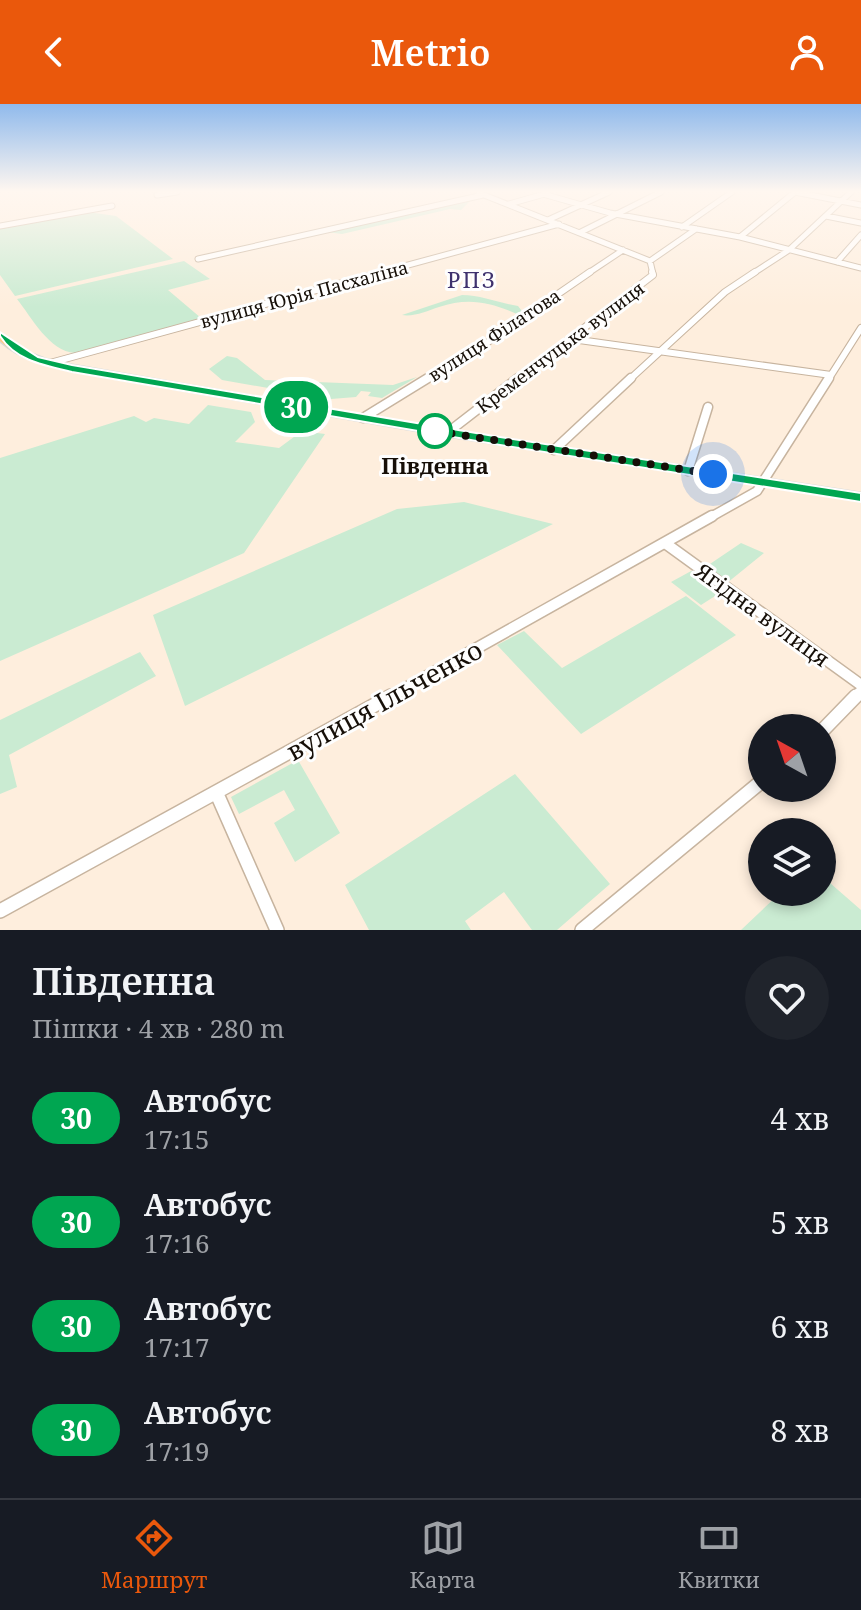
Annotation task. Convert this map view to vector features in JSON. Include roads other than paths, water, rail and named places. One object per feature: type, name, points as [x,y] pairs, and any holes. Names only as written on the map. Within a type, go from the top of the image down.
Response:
[{"type":"main road","points":[[0,336],[11,347],[34,360],[191,390],[861,497]]},
{"type":"street","points":[[198,259],[325,231]]},
{"type":"street","name":"вулиця Юрія Пасхаліна","points":[[50,363],[535,231]]},
{"type":"street","points":[[577,231],[650,261]]},
{"type":"street","name":"Кременчуцька вулиця","points":[[447,433],[653,275],[650,261],[694,231]]},
{"type":"street","points":[[705,231],[861,268]]},
{"type":"street","points":[[740,237],[748,231]]},
{"type":"street","points":[[554,450],[725,292],[789,250],[810,231]]},
{"type":"street","points":[[837,262],[861,235]]},
{"type":"street","name":"вулиця Філатова","points":[[363,418],[488,342],[623,250]]},
{"type":"street","points":[[763,482],[859,334]]},
{"type":"street","points":[[572,339],[831,375]]},
{"type":"street","points":[[688,471],[708,407]]},
{"type":"street","name":"вулиця Ільченко","points":[[0,911],[217,794],[665,543],[757,491],[763,482]]},
{"type":"street","name":"Ягідна вулиця","points":[[665,543],[861,688],[836,716]]},
{"type":"street","points":[[582,930],[748,793]]},
{"type":"street","points":[[217,794],[277,930]]},
{"type":"place","name":"Південна","points":[[435,431]]},
{"type":"district","name":"РПЗ","points":[[472,279]]}]
